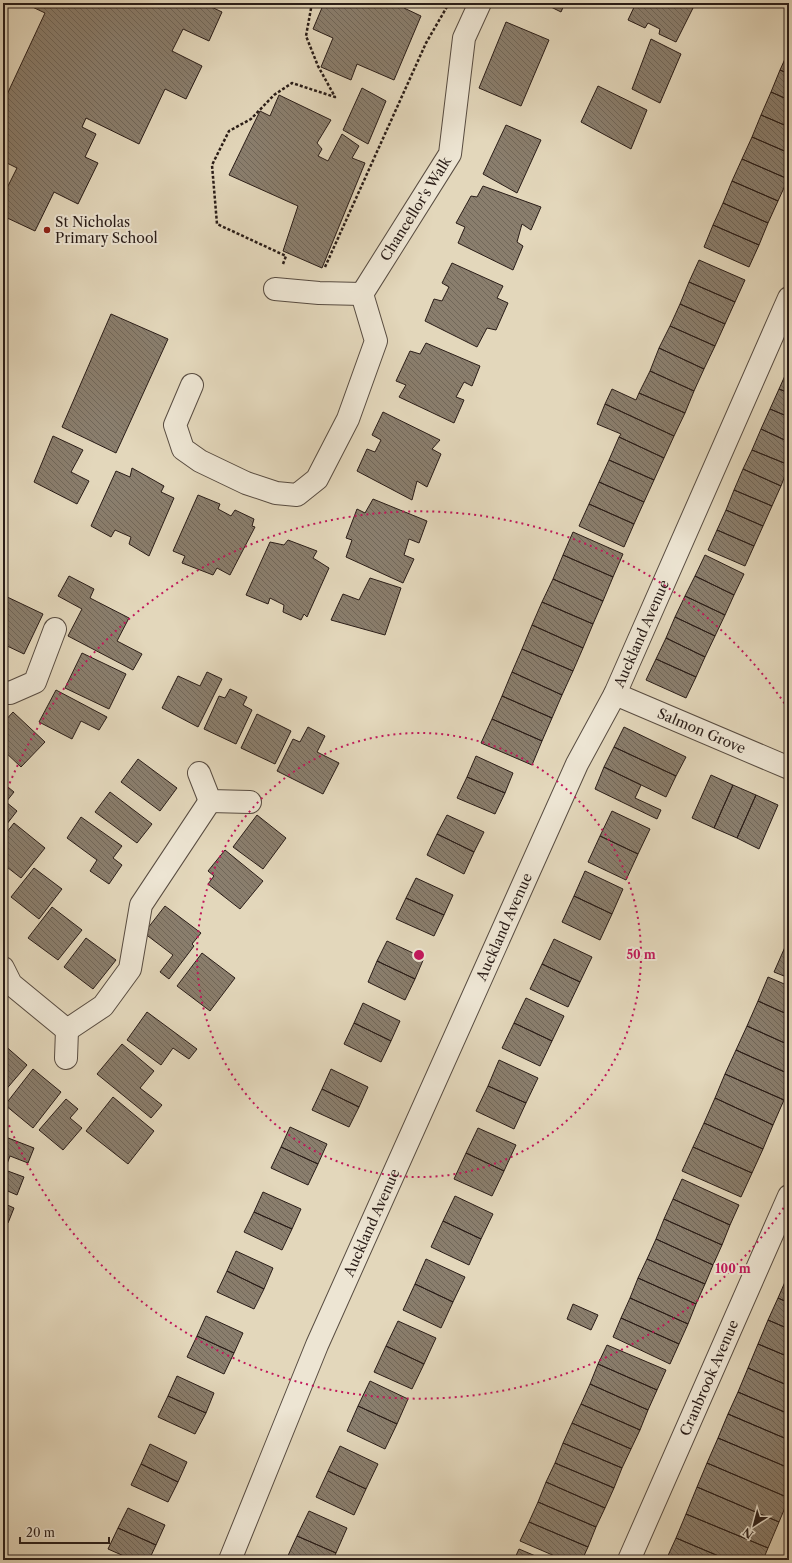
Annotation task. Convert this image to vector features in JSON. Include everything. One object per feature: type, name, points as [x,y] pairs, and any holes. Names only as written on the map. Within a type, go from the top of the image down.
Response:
[{"type":"street","name":"Chancellor's Walk","points":[[362,294],[450,154],[464,38],[480,3]]},
{"type":"street","points":[[192,385],[175,425],[182,449],[200,461],[246,483],[276,494],[298,495],[317,479],[348,419],[376,341],[362,294],[320,283],[278,280]]},
{"type":"street","name":"Auckland Avenue","points":[[230,1560],[317,1345],[577,764],[615,694],[789,298]]},
{"type":"street","points":[[3,692],[10,693],[35,682],[55,629]]},
{"type":"street","name":"Salmon Grove","points":[[615,694],[789,768]]},
{"type":"street","points":[[199,773],[210,801]]},
{"type":"street","points":[[210,801],[250,802]]},
{"type":"street","points":[[67,1030],[104,1006],[130,969],[141,905],[210,801]]},
{"type":"street","points":[[3,968],[10,984],[67,1030]]},
{"type":"street","points":[[66,1058],[67,1030]]},
{"type":"street","name":"Cranbrook Avenue","points":[[629,1560],[789,1196]]},
{"type":"path","points":[[278,280],[286,256],[218,224],[212,166],[229,131],[251,119],[274,95],[292,83],[335,97],[318,66],[306,36],[312,3]]},
{"type":"path","points":[[320,283],[426,43],[449,3]]},
{"type":"building","points":[[24,3],[203,3],[222,12],[209,41],[183,29],[172,51],[202,66],[186,99],[165,89],[139,144],[86,118],[82,127],[96,134],[85,157],[98,163],[78,204],[54,192],[35,231],[3,216],[3,196],[17,168],[3,161],[3,103],[45,13]]},
{"type":"building","points":[[324,3],[406,3],[404,8],[421,16],[394,80],[357,64],[351,80],[321,67],[333,38],[313,29]]},
{"type":"building","points":[[543,3],[565,3],[561,12]]},
{"type":"building","points":[[636,3],[684,3],[693,8],[676,42],[659,34],[660,29],[648,23],[645,28],[628,20]]},
{"type":"building","points":[[506,22],[549,40],[521,106],[479,88]]},
{"type":"building","points":[[651,39],[681,54],[660,103],[632,89]]},
{"type":"building","points":[[789,50],[789,74],[780,70]]},
{"type":"building","points":[[780,70],[789,74],[789,100],[771,92]]},
{"type":"building","points":[[598,86],[647,110],[631,149],[581,122]]},
{"type":"building","points":[[362,88],[386,101],[368,144],[343,130]]},
{"type":"building","points":[[771,92],[789,100],[789,127],[761,115]]},
{"type":"building","points":[[279,95],[331,120],[317,143],[322,149],[318,156],[328,161],[342,134],[359,146],[352,158],[365,163],[322,268],[283,251],[298,206],[229,175],[260,111],[270,116]]},
{"type":"building","points":[[761,115],[789,127],[789,153],[752,137]]},
{"type":"building","points":[[506,125],[541,140],[517,193],[483,174]]},
{"type":"building","points":[[752,137],[789,153],[788,179],[742,159]]},
{"type":"building","points":[[742,159],[788,179],[778,201],[732,181]]},
{"type":"building","points":[[732,181],[778,201],[768,223],[723,203]]},
{"type":"building","points":[[483,186],[541,207],[531,230],[522,224],[517,242],[523,246],[513,270],[458,243],[465,227],[456,223],[471,196],[477,197]]},
{"type":"building","points":[[723,203],[768,223],[759,245],[713,225]]},
{"type":"building","points":[[713,225],[759,245],[749,267],[704,247]]},
{"type":"building","points":[[699,260],[745,280],[735,302],[689,282]]},
{"type":"building","points":[[452,263],[503,286],[497,298],[508,303],[496,330],[487,328],[477,347],[425,321],[434,299],[442,301],[449,287],[442,283]]},
{"type":"building","points":[[689,282],[735,302],[725,324],[680,304]]},
{"type":"building","points":[[680,304],[725,324],[715,346],[670,326]]},
{"type":"building","points":[[111,314],[168,339],[116,453],[62,427]]},
{"type":"building","points":[[670,326],[715,346],[704,369],[659,348]]},
{"type":"building","points":[[426,343],[480,366],[472,386],[464,382],[456,397],[464,400],[454,423],[399,397],[406,385],[396,381],[410,351],[420,354]]},
{"type":"building","points":[[659,348],[704,369],[694,391],[650,371]]},
{"type":"building","points":[[789,369],[789,393],[779,389]]},
{"type":"building","points":[[650,371],[694,391],[685,413],[639,393]]},
{"type":"building","points":[[612,389],[636,400],[639,393],[685,413],[674,436],[605,404]]},
{"type":"building","points":[[779,389],[789,393],[789,417],[770,409]]},
{"type":"building","points":[[605,404],[674,436],[664,458],[619,437],[621,434],[597,424]]},
{"type":"building","points":[[770,409],[789,417],[789,442],[761,429]]},
{"type":"building","points":[[383,412],[440,440],[432,449],[441,454],[427,487],[417,481],[412,500],[357,471],[367,449],[375,452],[381,440],[372,435]]},
{"type":"building","points":[[761,429],[789,442],[789,465],[752,450]]},
{"type":"building","points":[[53,436],[83,450],[71,472],[89,481],[77,504],[34,482]]},
{"type":"building","points":[[619,437],[664,458],[654,480],[609,460]]},
{"type":"building","points":[[752,450],[789,465],[781,486],[743,469]]},
{"type":"building","points":[[609,460],[654,480],[644,502],[599,482]]},
{"type":"building","points":[[132,468],[164,486],[161,492],[174,498],[149,556],[129,544],[131,537],[115,530],[111,537],[91,526],[116,471],[130,477]]},
{"type":"building","points":[[743,469],[781,486],[772,506],[734,490]]},
{"type":"building","points":[[599,482],[644,502],[634,524],[589,504]]},
{"type":"building","points":[[734,490],[772,506],[763,526],[726,510]]},
{"type":"building","points":[[198,495],[220,504],[218,509],[231,516],[235,510],[254,519],[252,526],[255,527],[230,575],[217,568],[213,575],[182,563],[185,556],[173,551]]},
{"type":"building","points":[[373,499],[427,521],[419,543],[409,539],[404,555],[414,559],[403,583],[346,557],[352,540],[346,538],[357,509],[365,513]]},
{"type":"building","points":[[589,504],[634,524],[624,547],[579,526]]},
{"type":"building","points":[[726,510],[763,526],[754,546],[717,530]]},
{"type":"building","points":[[717,530],[754,546],[745,566],[708,550]]},
{"type":"building","points":[[573,532],[623,554],[613,577],[563,555]]},
{"type":"building","points":[[288,540],[317,551],[313,558],[329,568],[307,617],[304,614],[301,620],[283,612],[284,605],[270,598],[268,604],[246,595],[270,542],[284,545]]},
{"type":"building","points":[[563,555],[613,577],[603,601],[553,579]]},
{"type":"building","points":[[705,555],[744,574],[734,595],[695,576]]},
{"type":"building","points":[[69,576],[94,589],[90,598],[129,618],[117,641],[142,654],[133,670],[68,636],[82,609],[58,596]]},
{"type":"building","points":[[695,576],[734,595],[725,615],[685,596]]},
{"type":"building","points":[[370,578],[401,588],[385,635],[331,620],[343,594],[359,600]]},
{"type":"building","points":[[553,579],[603,601],[593,624],[542,602]]},
{"type":"building","points":[[3,595],[43,614],[24,654],[3,644]]},
{"type":"building","points":[[685,596],[725,615],[715,636],[675,617]]},
{"type":"building","points":[[542,602],[593,624],[583,648],[532,625]]},
{"type":"building","points":[[675,617],[715,636],[705,657],[666,638]]},
{"type":"building","points":[[532,625],[583,648],[573,671],[522,649]]},
{"type":"building","points":[[666,638],[705,657],[696,677],[656,659]]},
{"type":"building","points":[[522,649],[573,671],[562,695],[512,672]]},
{"type":"building","points":[[82,653],[126,674],[109,709],[65,688]]},
{"type":"building","points":[[656,659],[696,677],[686,698],[646,680]]},
{"type":"building","points":[[207,672],[222,679],[198,727],[162,708],[178,676],[200,686]]},
{"type":"building","points":[[512,672],[562,695],[552,718],[502,696]]},
{"type":"building","points":[[230,689],[247,697],[243,705],[252,710],[236,744],[204,729],[219,696],[225,698]]},
{"type":"building","points":[[56,690],[107,717],[99,730],[81,721],[72,739],[39,722]]},
{"type":"building","points":[[502,696],[552,718],[542,741],[492,719]]},
{"type":"building","points":[[13,712],[45,742],[21,767],[3,750],[3,723]]},
{"type":"building","points":[[257,714],[291,731],[275,764],[241,748]]},
{"type":"building","points":[[492,719],[542,741],[532,765],[481,743]]},
{"type":"building","points":[[308,727],[325,736],[317,752],[339,763],[323,794],[277,771],[293,739],[300,742]]},
{"type":"building","points":[[624,727],[686,757],[676,776],[614,747]]},
{"type":"building","points":[[614,747],[676,776],[666,797],[604,767]]},
{"type":"building","points":[[476,756],[513,773],[505,793],[467,777]]},
{"type":"building","points":[[138,759],[177,788],[160,811],[121,782]]},
{"type":"building","points":[[604,767],[641,785],[635,798],[661,810],[657,819],[595,789]]},
{"type":"building","points":[[711,775],[733,785],[714,828],[692,818]]},
{"type":"building","points":[[467,777],[505,793],[495,814],[457,798]]},
{"type":"building","points":[[3,783],[14,792],[6,802],[17,811],[3,829]]},
{"type":"building","points":[[733,785],[756,795],[737,838],[714,828]]},
{"type":"building","points":[[110,792],[152,824],[137,843],[95,812]]},
{"type":"building","points":[[756,795],[778,805],[759,849],[737,838]]},
{"type":"building","points":[[612,811],[650,829],[638,854],[600,836]]},
{"type":"building","points":[[257,815],[286,838],[263,869],[233,847]]},
{"type":"building","points":[[447,815],[484,832],[474,852],[437,834]]},
{"type":"building","points":[[81,817],[122,846],[113,858],[122,865],[109,884],[90,871],[97,860],[67,838]]},
{"type":"building","points":[[14,823],[45,848],[21,878],[3,864],[3,837]]},
{"type":"building","points":[[437,834],[474,852],[464,874],[427,855]]},
{"type":"building","points":[[600,836],[638,854],[626,880],[588,862]]},
{"type":"building","points":[[225,850],[263,881],[240,909],[208,884],[214,876],[208,871]]},
{"type":"building","points":[[34,868],[62,889],[39,919],[11,897]]},
{"type":"building","points":[[585,871],[623,889],[612,914],[574,896]]},
{"type":"building","points":[[416,878],[453,895],[444,915],[406,898]]},
{"type":"building","points":[[574,896],[612,914],[600,940],[562,922]]},
{"type":"building","points":[[406,898],[444,915],[434,936],[396,919]]},
{"type":"building","points":[[165,906],[201,933],[192,944],[194,946],[169,979],[160,972],[173,955],[144,933]]},
{"type":"building","points":[[52,907],[82,930],[58,960],[28,938]]},
{"type":"building","points":[[86,938],[116,960],[93,989],[64,967]]},
{"type":"building","points":[[554,939],[592,957],[580,982],[542,964]]},
{"type":"building","points":[[387,941],[424,958],[415,979],[377,961]]},
{"type":"building","points":[[785,947],[789,949],[789,978],[774,972]]},
{"type":"building","points":[[202,953],[235,978],[210,1011],[177,986]]},
{"type":"building","points":[[377,961],[415,979],[405,1000],[368,982]]},
{"type":"building","points":[[542,964],[580,982],[568,1007],[530,989]]},
{"type":"building","points":[[768,977],[789,986],[789,1015],[758,1001]]},
{"type":"building","points":[[526,998],[564,1016],[552,1041],[514,1023]]},
{"type":"building","points":[[758,1001],[789,1015],[789,1045],[747,1026]]},
{"type":"building","points":[[363,1003],[400,1021],[391,1041],[354,1023]]},
{"type":"building","points":[[147,1012],[197,1049],[189,1059],[173,1048],[161,1065],[127,1040]]},
{"type":"building","points":[[354,1023],[391,1041],[381,1062],[344,1044]]},
{"type":"building","points":[[514,1023],[552,1041],[540,1066],[502,1048]]},
{"type":"building","points":[[747,1026],[789,1045],[789,1074],[736,1050]]},
{"type":"building","points":[[3,1044],[27,1065],[3,1093]]},
{"type":"building","points":[[122,1044],[154,1071],[140,1088],[162,1105],[151,1118],[97,1074]]},
{"type":"building","points":[[736,1050],[789,1074],[789,1090],[784,1100],[725,1074]]},
{"type":"building","points":[[499,1060],[538,1078],[526,1103],[488,1086]]},
{"type":"building","points":[[33,1069],[61,1092],[33,1128],[5,1105]]},
{"type":"building","points":[[331,1069],[368,1087],[359,1107],[322,1089]]},
{"type":"building","points":[[725,1074],[784,1100],[773,1125],[715,1098]]},
{"type":"building","points":[[488,1086],[526,1103],[514,1129],[476,1111]]},
{"type":"building","points":[[322,1089],[359,1107],[349,1127],[312,1110]]},
{"type":"building","points":[[113,1097],[154,1131],[128,1164],[86,1131]]},
{"type":"building","points":[[715,1098],[773,1125],[763,1149],[704,1123]]},
{"type":"building","points":[[66,1099],[78,1109],[70,1118],[82,1128],[63,1150],[39,1130]]},
{"type":"building","points":[[704,1123],[763,1149],[752,1173],[693,1147]]},
{"type":"building","points":[[290,1127],[327,1144],[318,1164],[281,1147]]},
{"type":"building","points":[[478,1128],[516,1145],[504,1171],[466,1153]]},
{"type":"building","points":[[3,1136],[34,1148],[28,1163],[10,1156],[7,1164],[3,1162]]},
{"type":"building","points":[[281,1147],[318,1164],[308,1185],[271,1168]]},
{"type":"building","points":[[693,1147],[752,1173],[741,1197],[682,1171]]},
{"type":"building","points":[[466,1153],[504,1171],[492,1196],[454,1179]]},
{"type":"building","points":[[3,1162],[7,1164],[5,1170],[24,1177],[17,1195],[3,1189]]},
{"type":"building","points":[[682,1179],[739,1205],[730,1225],[673,1199]]},
{"type":"building","points":[[263,1192],[301,1209],[292,1229],[254,1212]]},
{"type":"building","points":[[455,1196],[493,1214],[481,1239],[443,1221]]},
{"type":"building","points":[[673,1199],[730,1225],[722,1245],[664,1219]]},
{"type":"building","points":[[3,1203],[14,1208],[8,1223],[3,1221]]},
{"type":"building","points":[[254,1212],[292,1229],[282,1250],[244,1232]]},
{"type":"building","points":[[664,1219],[722,1245],[713,1265],[656,1239]]},
{"type":"building","points":[[443,1221],[481,1239],[469,1265],[431,1247]]},
{"type":"building","points":[[656,1239],[713,1265],[705,1284],[647,1259]]},
{"type":"building","points":[[236,1251],[273,1268],[264,1289],[227,1271]]},
{"type":"building","points":[[426,1259],[465,1277],[453,1302],[415,1284]]},
{"type":"building","points":[[647,1259],[705,1284],[696,1304],[638,1278]]},
{"type":"building","points":[[227,1271],[264,1289],[254,1309],[217,1292]]},
{"type":"building","points":[[789,1275],[789,1303],[778,1298]]},
{"type":"building","points":[[638,1278],[696,1304],[688,1324],[630,1298]]},
{"type":"building","points":[[415,1284],[453,1302],[441,1328],[403,1310]]},
{"type":"building","points":[[630,1298],[688,1324],[679,1344],[621,1318]]},
{"type":"building","points":[[778,1298],[789,1303],[789,1329],[768,1320]]},
{"type":"building","points":[[573,1304],[598,1315],[591,1330],[567,1319]]},
{"type":"building","points":[[206,1316],[243,1333],[234,1353],[197,1336]]},
{"type":"building","points":[[621,1318],[679,1344],[670,1364],[613,1337]]},
{"type":"building","points":[[768,1320],[789,1329],[789,1357],[758,1344]]},
{"type":"building","points":[[398,1321],[436,1338],[424,1364],[386,1346]]},
{"type":"building","points":[[197,1336],[234,1353],[224,1374],[187,1357]]},
{"type":"building","points":[[758,1344],[789,1357],[789,1386],[748,1368]]},
{"type":"building","points":[[607,1345],[666,1370],[657,1390],[598,1364]]},
{"type":"building","points":[[386,1346],[424,1364],[412,1389],[374,1372]]},
{"type":"building","points":[[598,1364],[657,1390],[648,1410],[590,1384]]},
{"type":"building","points":[[748,1368],[789,1386],[789,1414],[738,1392]]},
{"type":"building","points":[[177,1376],[214,1393],[206,1413],[168,1396]]},
{"type":"building","points":[[370,1381],[408,1399],[397,1424],[358,1406]]},
{"type":"building","points":[[590,1384],[648,1410],[640,1430],[581,1404]]},
{"type":"building","points":[[738,1392],[789,1414],[789,1440],[728,1414]]},
{"type":"building","points":[[168,1396],[206,1413],[195,1434],[158,1417]]},
{"type":"building","points":[[581,1404],[640,1430],[631,1449],[572,1423]]},
{"type":"building","points":[[358,1406],[397,1424],[385,1449],[347,1431]]},
{"type":"building","points":[[728,1414],[789,1440],[789,1468],[718,1438]]},
{"type":"building","points":[[572,1423],[631,1449],[622,1468],[563,1443]]},
{"type":"building","points":[[718,1438],[789,1468],[789,1498],[707,1463]]},
{"type":"building","points":[[563,1443],[622,1468],[614,1488],[555,1463]]},
{"type":"building","points":[[150,1444],[187,1462],[178,1482],[141,1464]]},
{"type":"building","points":[[340,1446],[378,1464],[366,1489],[328,1471]]},
{"type":"building","points":[[555,1463],[614,1488],[605,1508],[546,1482]]},
{"type":"building","points":[[707,1463],[789,1498],[779,1522],[697,1487]]},
{"type":"building","points":[[141,1464],[178,1482],[168,1502],[131,1485]]},
{"type":"building","points":[[328,1471],[366,1489],[354,1515],[316,1497]]},
{"type":"building","points":[[546,1482],[605,1508],[596,1527],[538,1502]]},
{"type":"building","points":[[697,1487],[779,1522],[768,1548],[686,1514]]},
{"type":"building","points":[[538,1502],[596,1527],[588,1547],[529,1522]]},
{"type":"building","points":[[128,1508],[165,1525],[156,1545],[118,1528]]},
{"type":"building","points":[[309,1511],[347,1528],[336,1553],[297,1536]]},
{"type":"building","points":[[686,1514],[768,1548],[763,1560],[728,1560],[676,1538]]},
{"type":"building","points":[[529,1522],[588,1547],[582,1560],[564,1560],[520,1541]]},
{"type":"building","points":[[118,1528],[156,1545],[149,1560],[133,1560],[108,1549]]},
{"type":"building","points":[[297,1536],[336,1553],[333,1560],[286,1560]]},
{"type":"building","points":[[676,1538],[728,1560],[666,1560]]},
{"type":"building","points":[[519,1549],[545,1560],[514,1560]]},
{"type":"place","name":"St Nicholas Primary School","points":[[47,230]]}]
